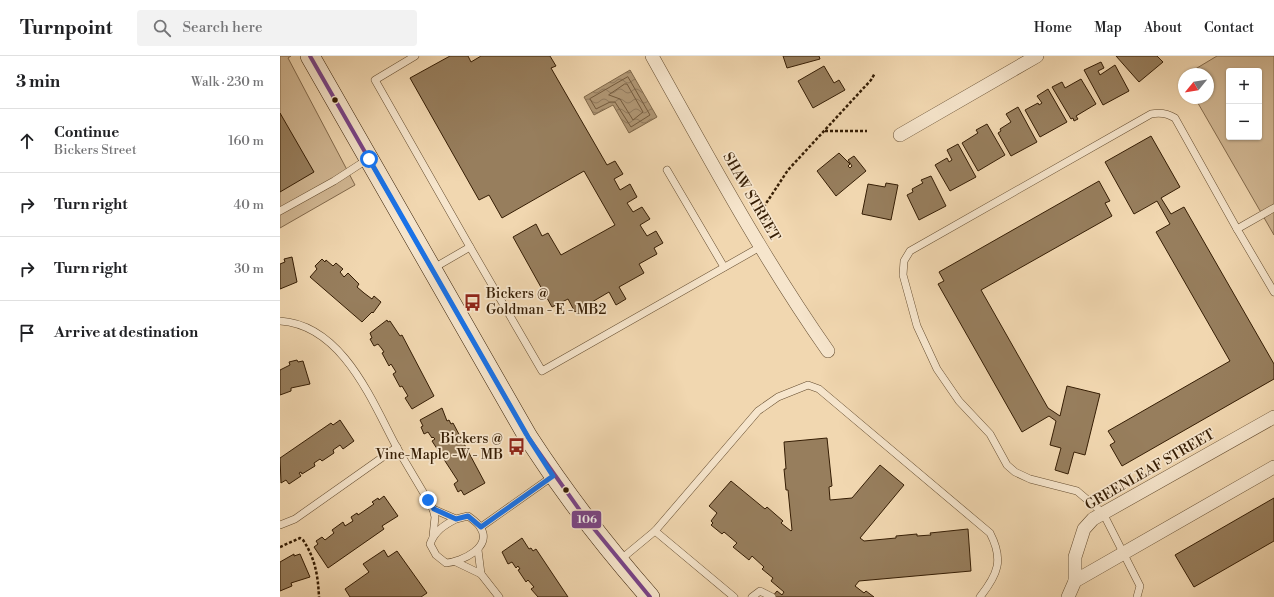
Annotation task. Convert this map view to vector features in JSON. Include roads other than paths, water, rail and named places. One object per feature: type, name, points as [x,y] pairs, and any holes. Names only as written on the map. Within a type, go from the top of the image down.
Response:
[{"type":"street","name":"SHAW STREET","points":[[652,56],[760,247],[794,303],[828,351]]},
{"type":"street","points":[[900,135],[1037,56]]},
{"type":"street","points":[[315,58],[369,159],[528,437],[553,476],[618,561],[650,597]]},
{"type":"street","name":"GREENLEAF STREET","points":[[1068,597],[1075,581],[1075,557],[1084,529],[1093,519],[1274,417]]},
{"type":"street","points":[[1075,581],[1274,467]]},
{"type":"lane","points":[[415,56],[375,80],[542,371],[760,247]]},
{"type":"lane","points":[[1137,597],[1140,586],[1103,513],[1077,491],[1030,479],[1015,472],[1007,464],[990,434],[959,401],[930,356],[917,326],[903,275],[904,262],[910,251],[1151,114],[1158,113],[1170,114],[1175,118],[1274,292]]},
{"type":"lane","points":[[280,211],[334,181],[369,159]]},
{"type":"lane","points":[[667,170],[724,267]]},
{"type":"lane","points":[[1238,228],[1274,208]]},
{"type":"lane","points":[[432,269],[470,247]]},
{"type":"lane","points":[[280,320],[317,331],[336,349],[362,381],[397,447],[434,509],[435,517],[433,536],[430,544],[436,555],[446,563],[456,562],[478,550]]},
{"type":"lane","points":[[618,561],[655,530],[758,411],[778,397],[808,385],[819,389],[990,533],[998,550],[997,568],[995,577],[980,597]]},
{"type":"lane","points":[[280,526],[295,519],[397,447]]},
{"type":"lane","points":[[481,527],[553,476]]},
{"type":"lane","points":[[434,509],[456,519]]},
{"type":"lane","points":[[433,536],[443,526],[456,519],[468,516],[481,527],[483,540],[478,550],[481,574]]},
{"type":"lane","points":[[655,530],[734,597]]},
{"type":"lane","points":[[456,562],[481,574],[499,597]]},
{"type":"lane","points":[[752,597],[760,591],[772,597]]},
{"type":"water","points":[[630,70],[657,117],[629,133],[613,105],[594,115],[584,97]]},
{"type":"place","name":"Bickers @ Goldman - E - MB2","points":[[473,302]]},
{"type":"place","name":"Bickers @ Vine-Maple -W - MB","points":[[516,447]]}]
